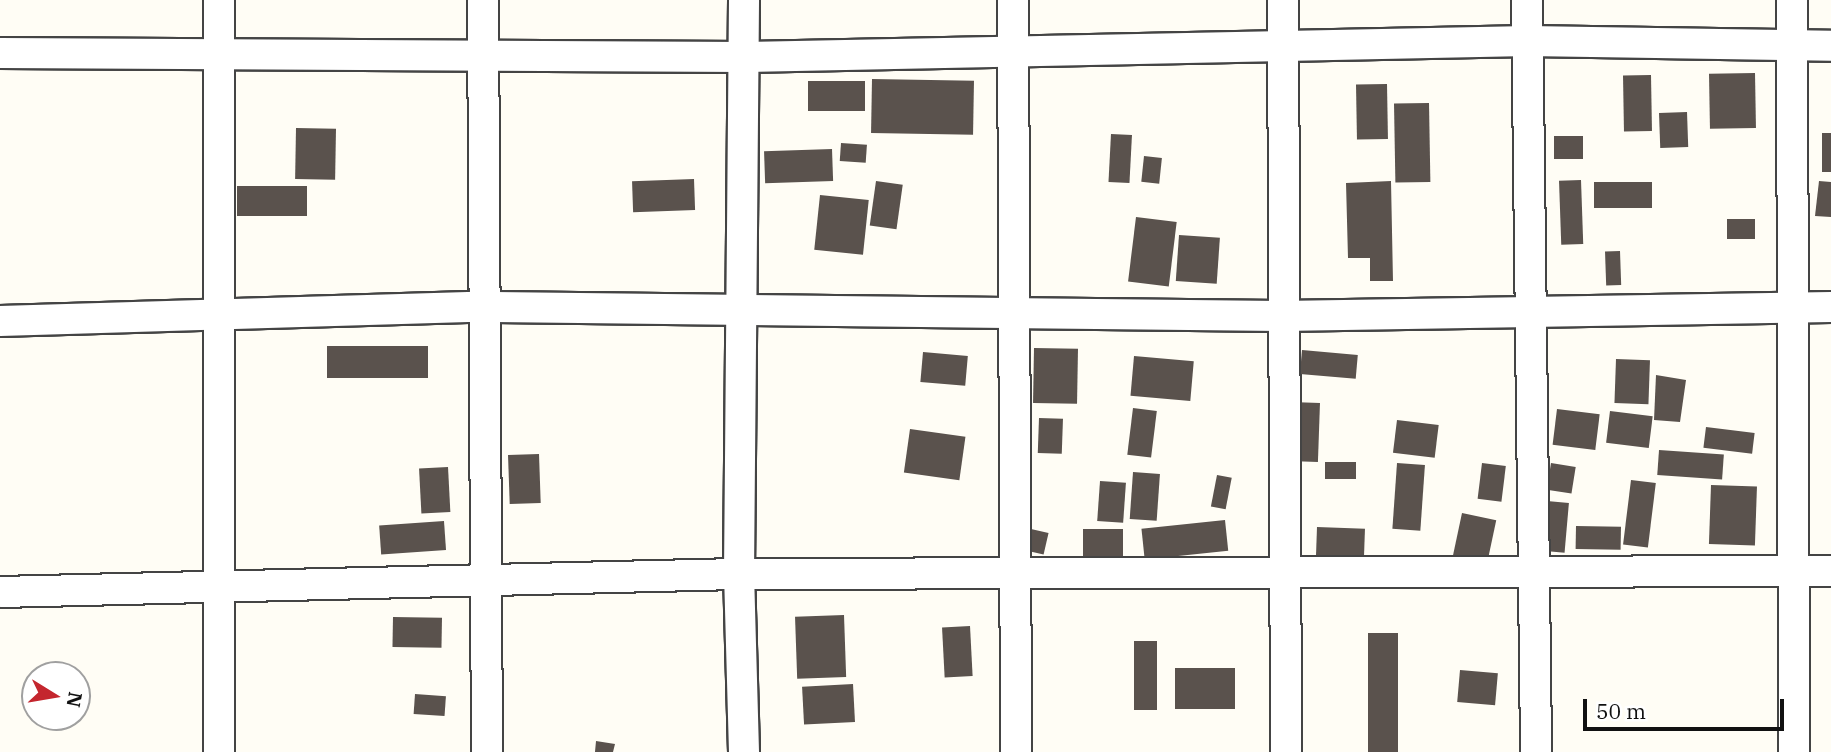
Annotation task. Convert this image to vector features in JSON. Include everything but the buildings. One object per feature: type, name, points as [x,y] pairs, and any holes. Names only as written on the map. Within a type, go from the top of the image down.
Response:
[{"type":"street","points":[[219,0],[219,752]]},
{"type":"street","points":[[483,0],[487,752]]},
{"type":"street","points":[[744,0],[744,308],[739,574],[744,752]]},
{"type":"street","points":[[1013,0],[1016,752]]},
{"type":"street","points":[[1283,0],[1281,316],[1286,752]]},
{"type":"street","points":[[1527,0],[1536,752]]},
{"type":"street","points":[[1792,0],[1794,752]]},
{"type":"street","points":[[0,54],[484,53],[746,57],[1014,54],[1528,41],[1831,46]]},
{"type":"street","points":[[0,321],[485,307],[1281,316],[1831,307]]},
{"type":"street","points":[[0,592],[739,574],[1016,576],[1285,573],[1535,576],[1831,571]]}]
